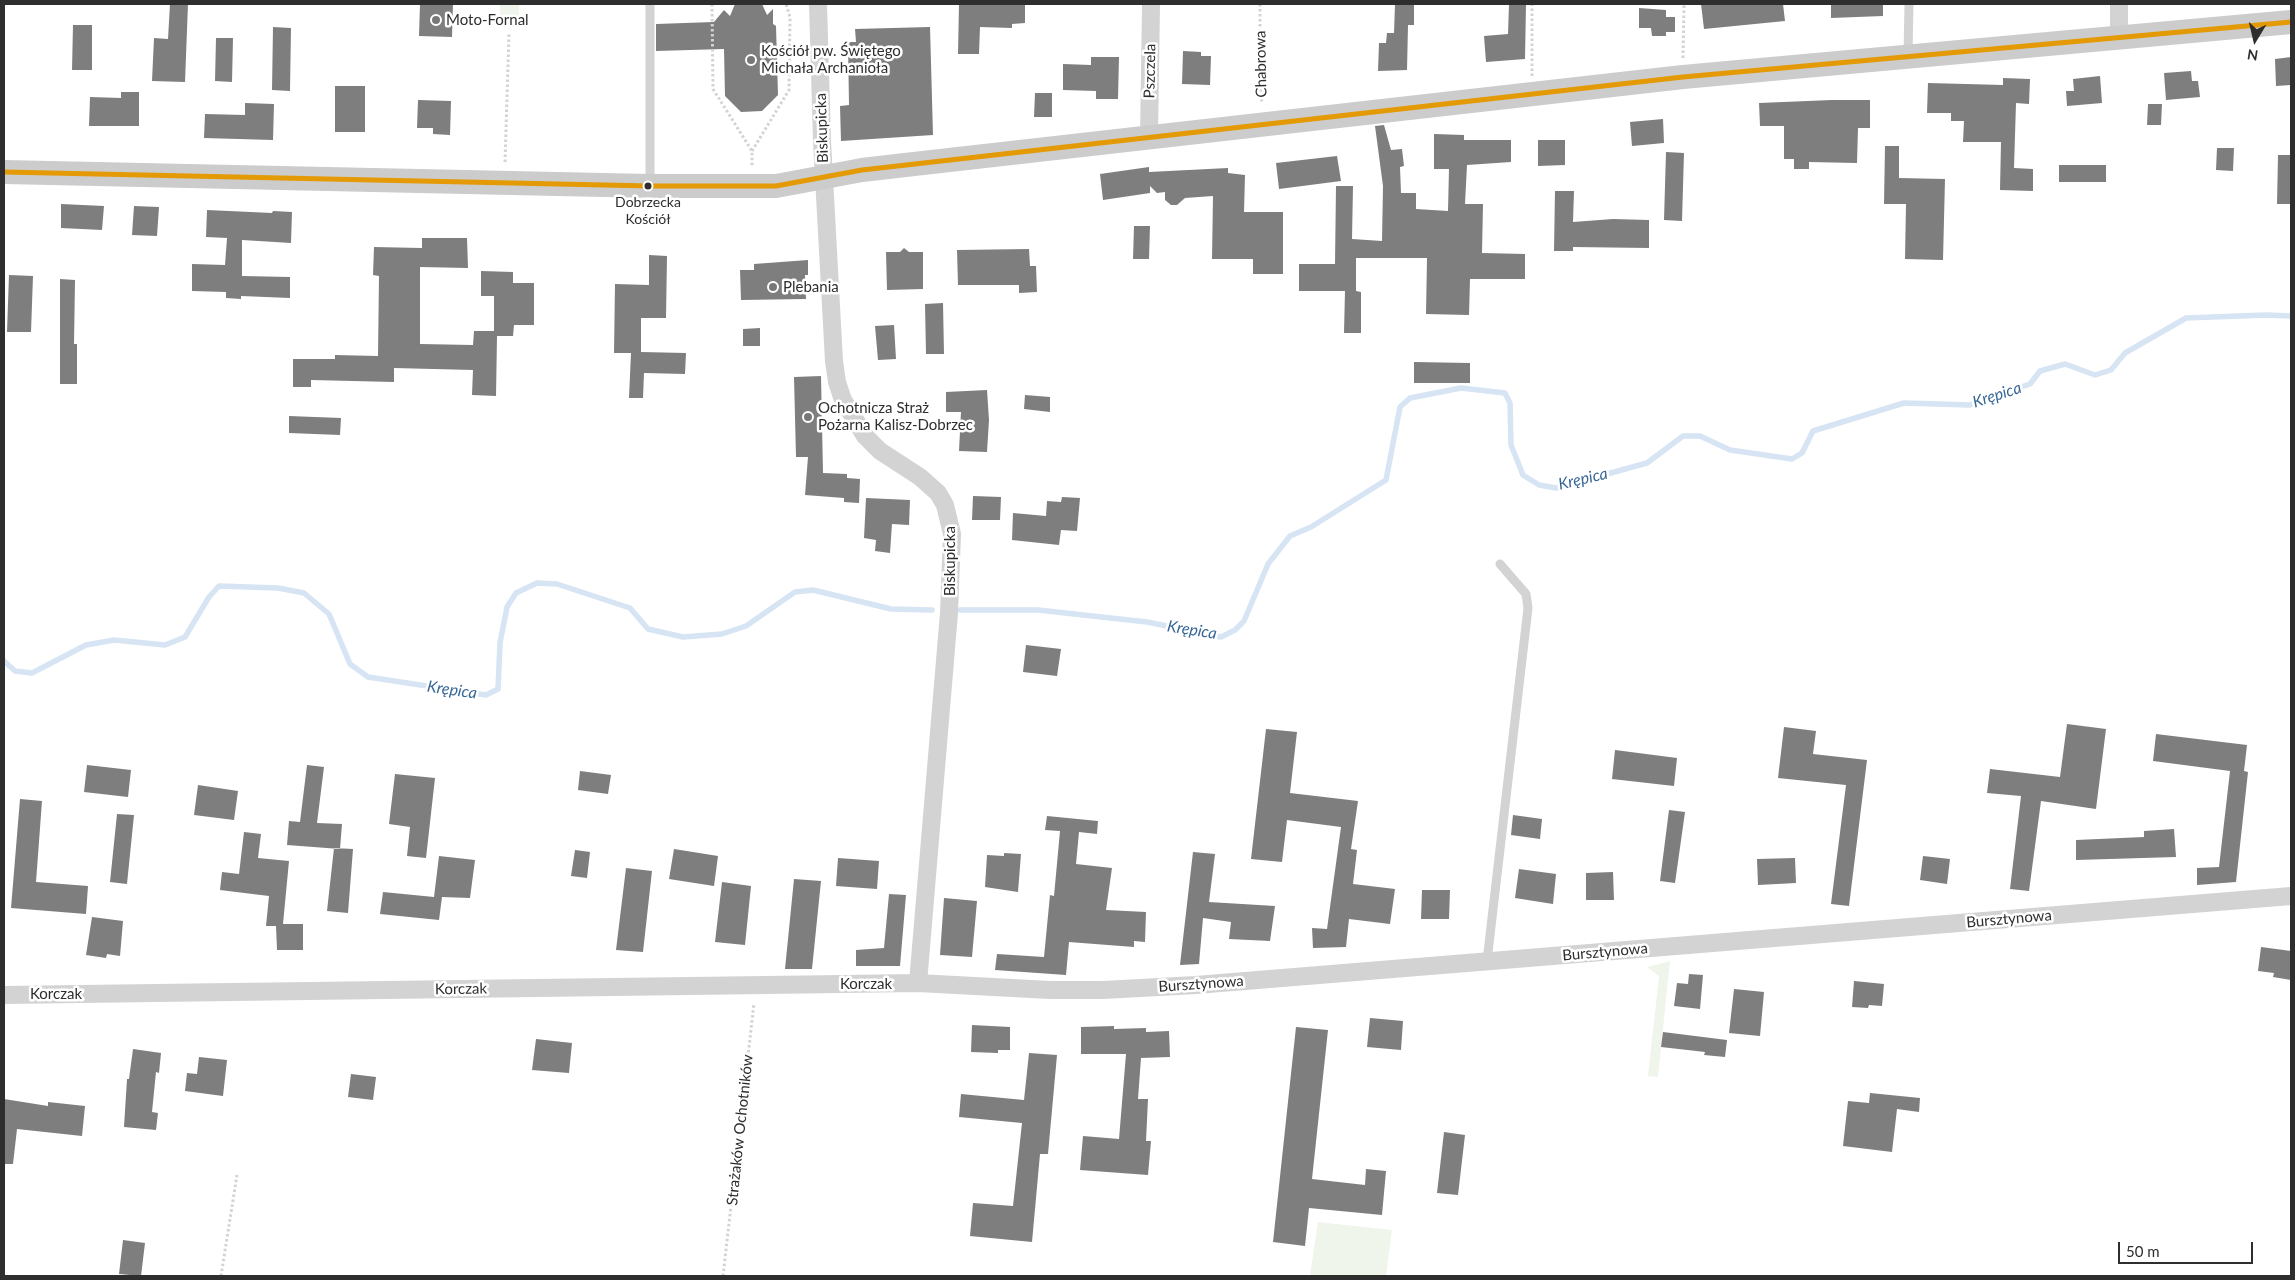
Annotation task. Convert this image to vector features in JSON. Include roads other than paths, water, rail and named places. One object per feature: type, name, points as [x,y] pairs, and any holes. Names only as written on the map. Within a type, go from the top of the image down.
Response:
[{"type":"street","name":"Biskupicka","points":[[818,4],[824,177],[834,361],[837,382],[843,400],[865,436],[880,451],[920,477],[938,493],[945,505],[950,520],[952,561],[949,613],[918,984]]},
{"type":"street","name":"Pszczela","points":[[1149,137],[1151,4]]},
{"type":"street","points":[[2118,37],[2119,4]]},
{"type":"street","points":[[4,172],[650,186],[753,187],[784,185],[862,170],[1683,77],[2291,22]]},
{"type":"street","name":"Bursztynowa","points":[[918,984],[1050,990],[1103,990],[1196,985],[2291,896]]},
{"type":"street","name":"Korczak","points":[[4,995],[918,984]]},
{"type":"lane","points":[[650,4],[650,186]]},
{"type":"lane","points":[[1908,56],[1909,4]]},
{"type":"lane","points":[[1487,961],[1528,608],[1526,594],[1500,564]]},
{"type":"waterway","name":"Krępica","points":[[960,610],[1038,610],[1147,622],[1221,637],[1235,630],[1244,621],[1268,564],[1290,536],[1311,527],[1386,480],[1400,407],[1410,398],[1461,388],[1505,393],[1510,403],[1511,445],[1523,475],[1539,485],[1556,488],[1647,463],[1683,436],[1700,436],[1730,450],[1792,459],[1802,453],[1813,431],[1904,403],[1970,405],[2030,384],[2040,371],[2065,364],[2095,375],[2111,370],[2125,353],[2186,318],[2291,316]]},
{"type":"waterway","name":"Krępica","points":[[4,661],[15,671],[32,673],[86,645],[114,640],[165,645],[185,637],[209,597],[219,586],[278,588],[304,593],[329,614],[350,664],[368,677],[486,695],[498,689],[500,643],[507,607],[516,593],[537,583],[557,584],[630,608],[648,629],[683,637],[722,634],[746,626],[795,592],[813,590],[891,609],[932,610]]},
{"type":"place","name":"Moto-Fornal","points":[[436,20]]},
{"type":"place","name":"Kościół pw. Świętego Michała Archanioła","points":[[751,60]]},
{"type":"place","name":"Dobrzecka Kościół","points":[[648,186]]},
{"type":"place","name":"Plebania","points":[[773,287]]},
{"type":"place","name":"Ochotnicza Straż Pożarna Kalisz-Dobrzec","points":[[808,417]]}]
